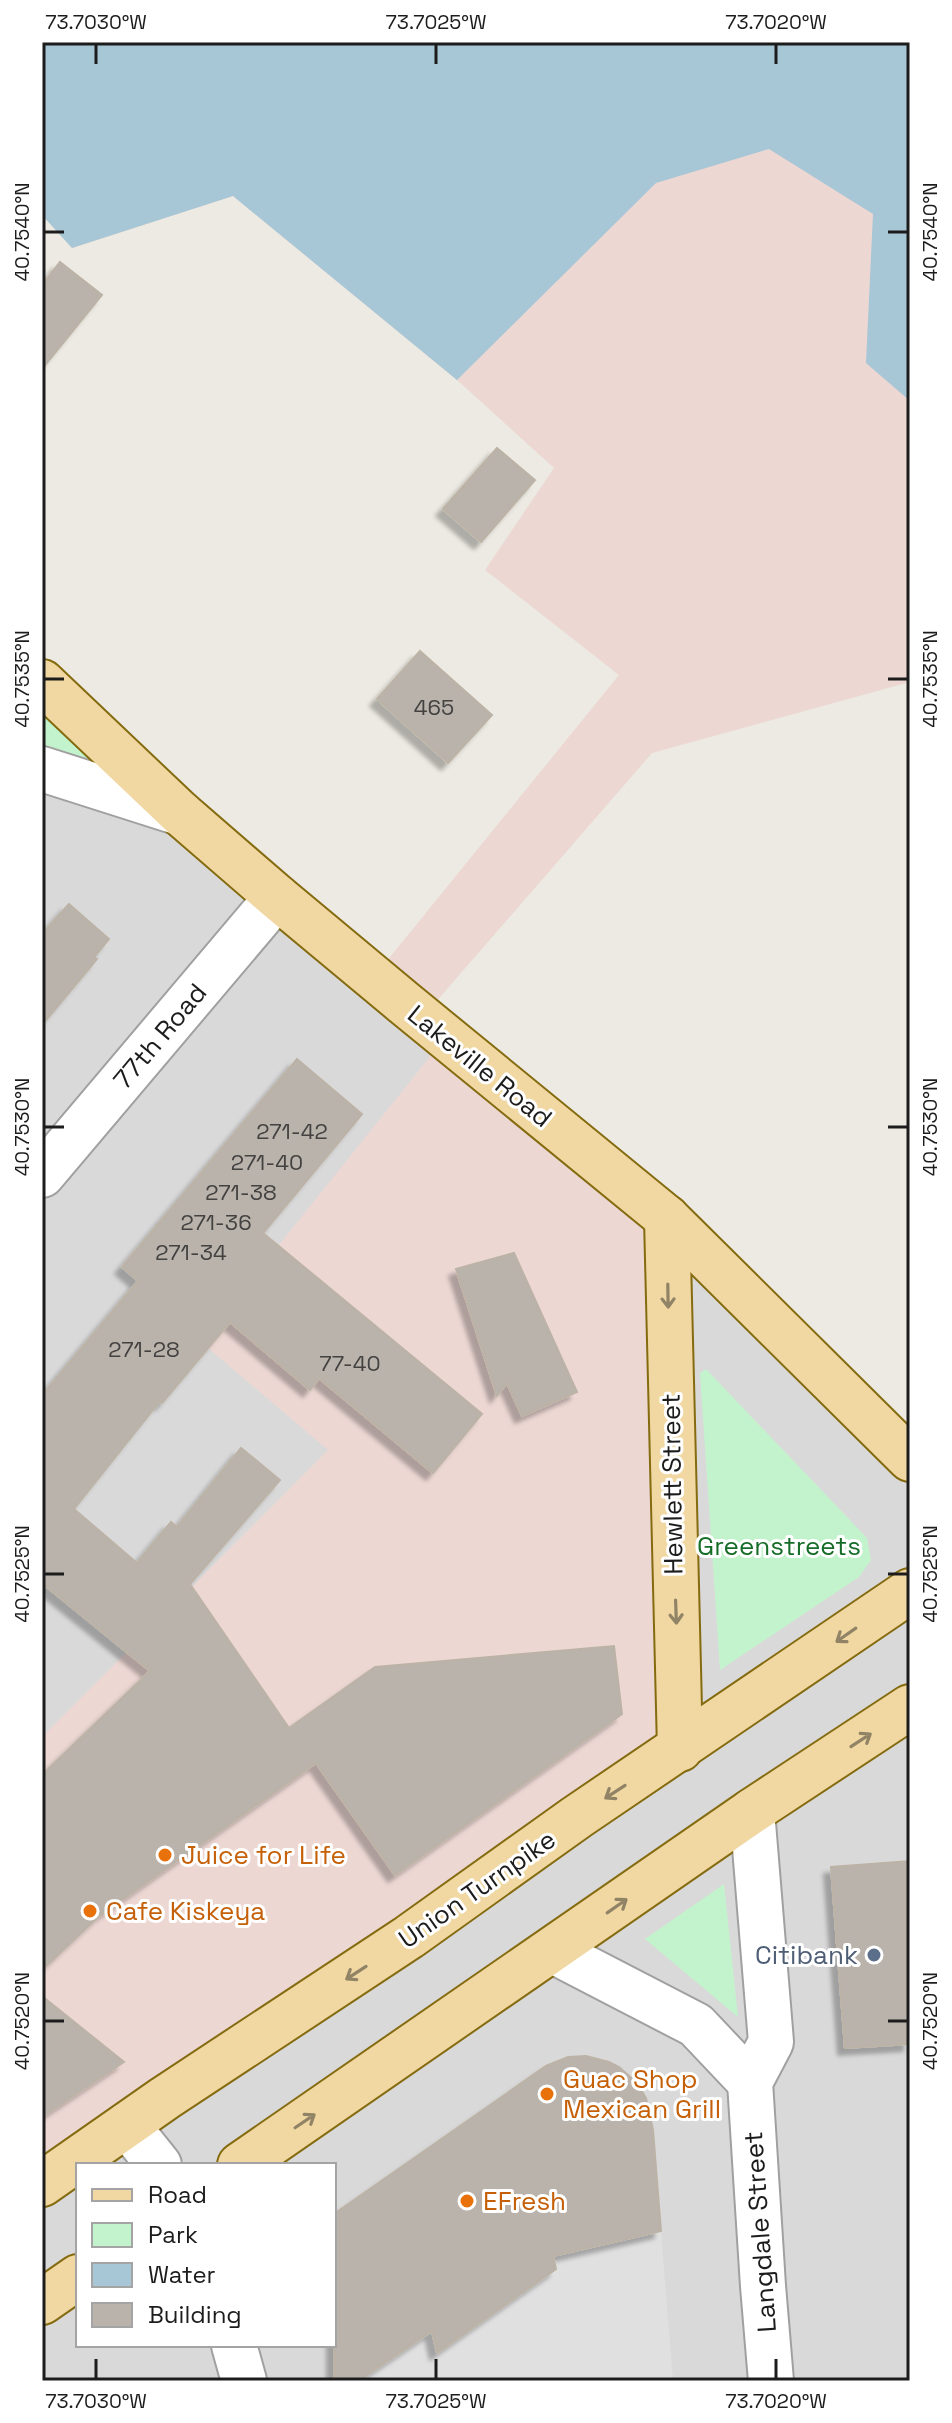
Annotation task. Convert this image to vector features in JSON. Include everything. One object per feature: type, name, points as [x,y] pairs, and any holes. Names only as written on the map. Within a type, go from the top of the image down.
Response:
[{"type":"main road","name":"Lakeville Road","points":[[42,682],[180,813],[277,897],[667,1218],[910,1459]]},
{"type":"main road","name":"Hewlett Street","points":[[667,1218],[680,1749]]},
{"type":"main road","name":"Union Turnpike","points":[[42,2184],[409,1937],[577,1817],[910,1591]]},
{"type":"main road","points":[[243,2163],[752,1811],[910,1707]]},
{"type":"street","points":[[42,769],[180,813]]},
{"type":"street","name":"77th Road","points":[[42,1175],[277,897]]},
{"type":"street","points":[[553,1951],[696,2025],[750,2082],[771,2042],[752,1811]]},
{"type":"street","name":"Langdale Street","points":[[750,2082],[771,2381]]},
{"type":"street","points":[[127,2125],[157,2163]]},
{"type":"street","points":[[235,2347],[244,2381]]},
{"type":"shaded area","points":[[42,42],[910,42],[910,682],[652,753],[422,1018],[373,978],[619,675],[485,570],[554,468],[457,380],[233,196],[72,248],[42,215]]},
{"type":"shaded area","points":[[42,682],[910,1459],[910,2381],[42,2381]]},
{"type":"shaded area","points":[[441,1043],[667,1218],[680,1749],[42,2184],[42,1737],[328,1450],[201,1342]]},
{"type":"shaded area","points":[[661,2231],[673,2381],[359,2381],[432,2331],[438,2353],[556,2269],[552,2248]]},
{"type":"green space","points":[[42,682],[180,813],[42,768]]},
{"type":"green space","name":"Greenstreets","points":[[706,1369],[867,1538],[871,1560],[859,1577],[720,1670],[700,1373]]},
{"type":"green space","points":[[724,1884],[738,2017],[645,1939]]},
{"type":"water","points":[[42,42],[910,42],[910,401],[866,363],[873,214],[769,149],[656,183],[457,380],[233,196],[72,248],[42,215]]},
{"type":"building","points":[[60,262],[102,295],[42,369],[42,285]]},
{"type":"building","points":[[497,448],[535,480],[481,542],[443,509]]},
{"type":"building","points":[[420,651],[492,715],[448,763],[377,699]]},
{"type":"building","points":[[69,904],[109,939],[94,957],[97,959],[42,1025],[42,934]]},
{"type":"building","points":[[297,1059],[362,1114],[263,1233],[482,1414],[433,1473],[319,1378],[310,1390],[230,1322],[162,1403],[160,1401],[74,1509],[137,1563],[171,1522],[177,1527],[241,1448],[280,1480],[190,1584],[289,1728],[375,1667],[614,1646],[622,1714],[395,1875],[316,1763],[99,1916],[42,1970],[42,1775],[150,1671],[42,1583],[42,1395],[138,1281],[122,1267]]},
{"type":"building","points":[[514,1253],[577,1392],[522,1416],[507,1383],[497,1396],[456,1269]]},
{"type":"building","name":"Citibank","points":[[910,1861],[910,2044],[845,2048],[831,1867]]},
{"type":"building","points":[[42,1996],[124,2062],[42,2117]]},
{"type":"building","points":[[586,2056],[619,2067],[637,2083],[646,2098],[653,2130],[661,2231],[553,2256],[556,2269],[437,2353],[432,2331],[358,2381],[334,2381],[336,2213],[546,2066],[568,2057]]},
{"type":"place","name":"Juice for Life","points":[[165,1855]]},
{"type":"place","name":"Cafe Kiskeya","points":[[90,1911]]},
{"type":"place","name":"Citibank","points":[[874,1955]]},
{"type":"place","name":"Guac Shop Mexican Grill","points":[[547,2094]]},
{"type":"place","name":"EFresh","points":[[467,2201]]}]
